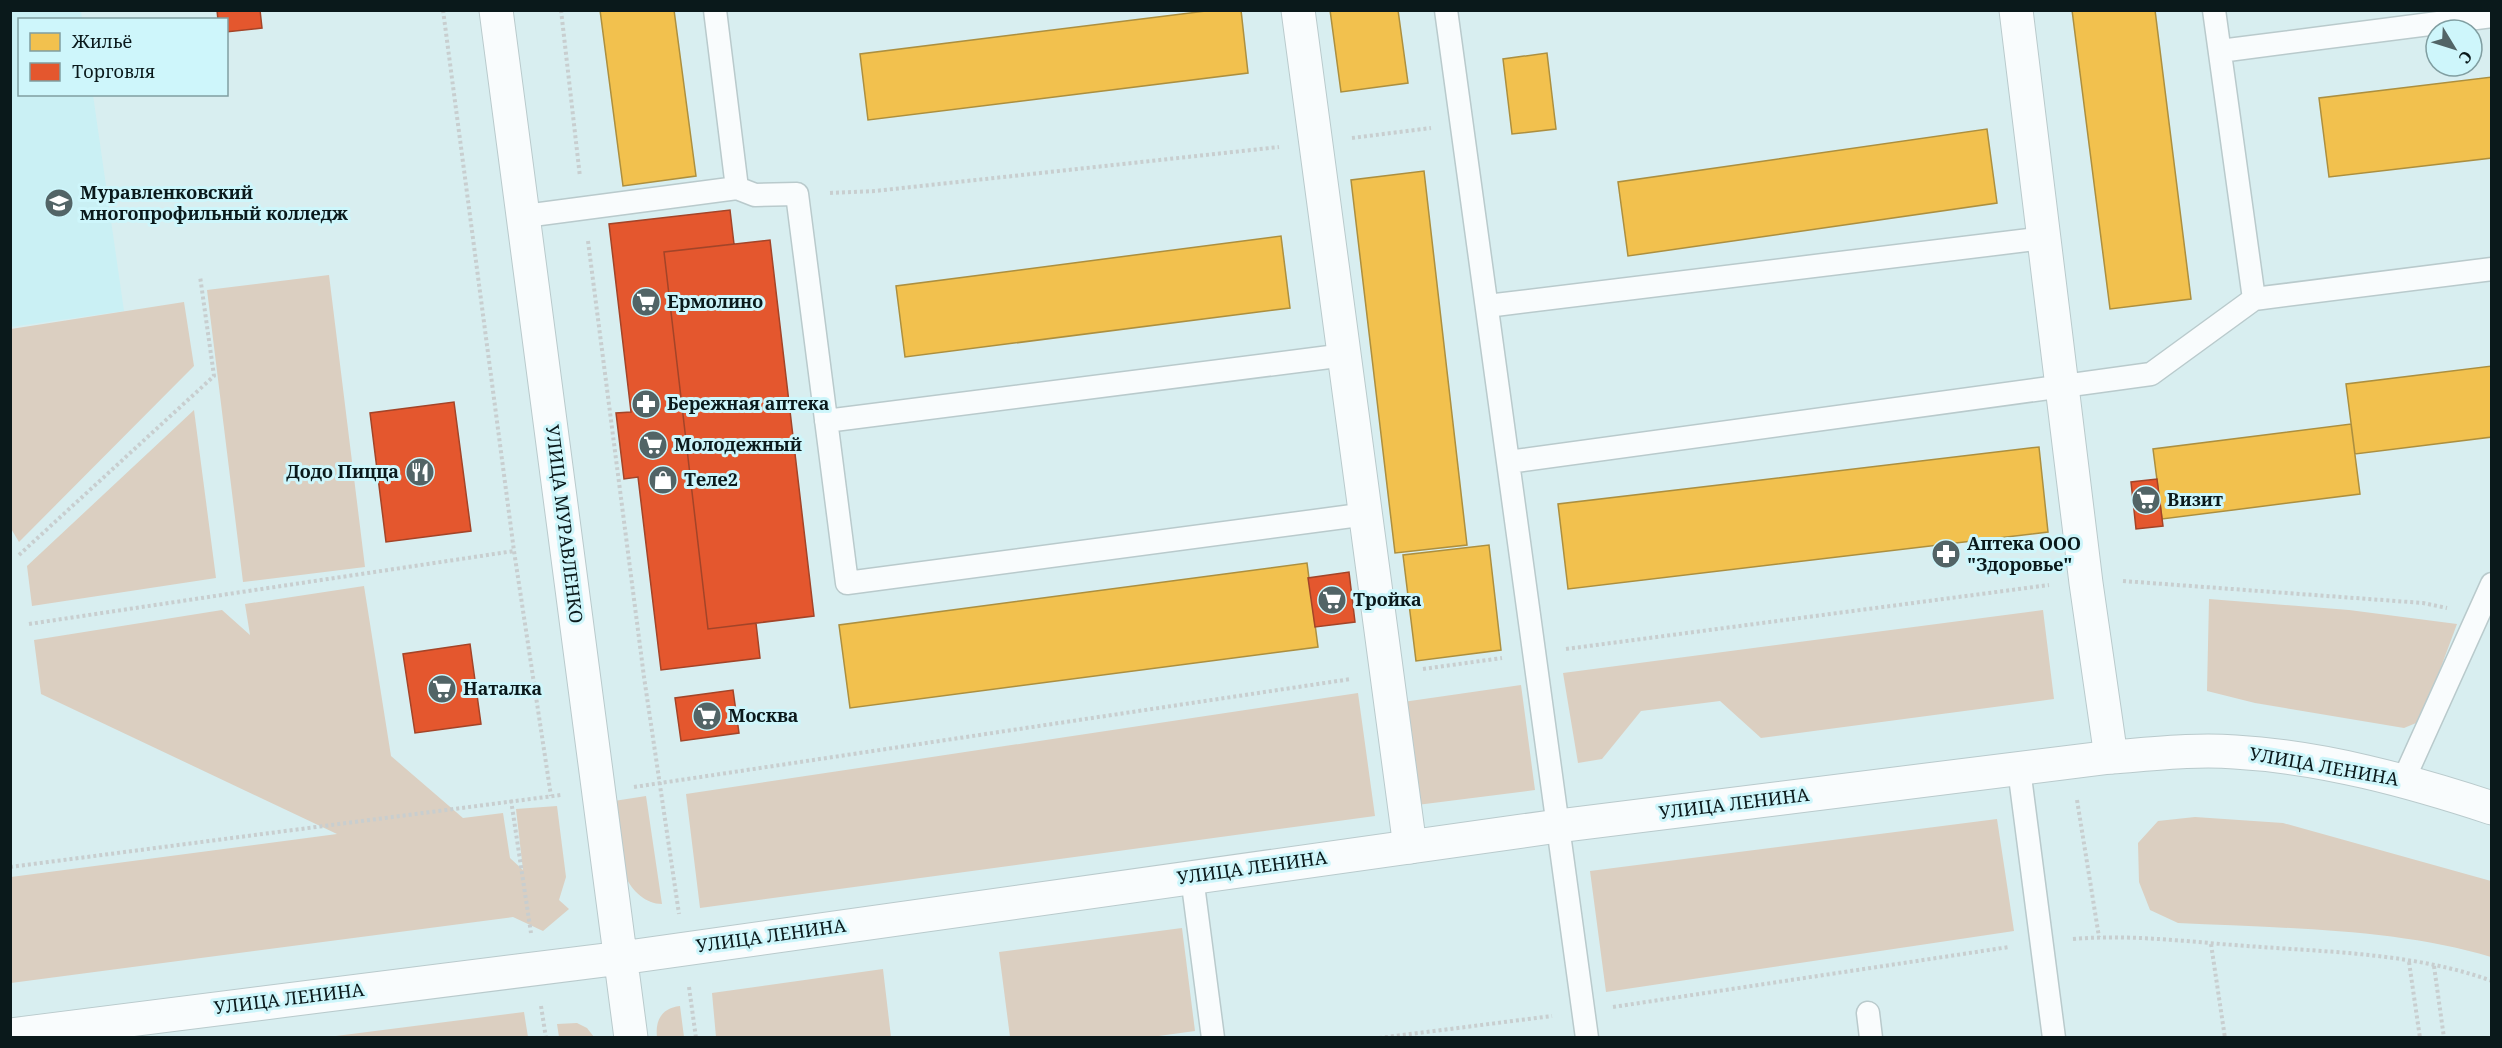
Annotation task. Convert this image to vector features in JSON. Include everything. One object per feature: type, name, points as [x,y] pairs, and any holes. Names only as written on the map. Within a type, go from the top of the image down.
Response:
[{"type":"street","name":"УЛИЦА МУРАВЛЕНКО","points":[[496,10],[525,216],[631,1038]]},
{"type":"street","points":[[1298,10],[1389,673],[1410,847]]},
{"type":"street","points":[[2016,10],[2086,583],[2111,757]]},
{"type":"street","name":"УЛИЦА ЛЕНИНА","points":[[10,1035],[621,958],[1557,826],[2111,757],[2180,752],[2236,752],[2311,762],[2403,782],[2492,808]]},
{"type":"lane","points":[[715,10],[737,189]]},
{"type":"lane","points":[[1446,10],[1587,1038]]},
{"type":"lane","points":[[2214,10],[2254,299]]},
{"type":"lane","points":[[2220,51],[2492,16]]},
{"type":"lane","points":[[525,216],[737,189],[755,195],[797,194],[847,583],[1367,514]]},
{"type":"lane","points":[[1487,306],[2044,238]]},
{"type":"lane","points":[[1509,462],[2151,374],[2254,299],[2492,269]]},
{"type":"lane","points":[[825,421],[1345,355]]},
{"type":"lane","points":[[2403,782],[2492,584]]},
{"type":"lane","points":[[2019,769],[2054,1038]]},
{"type":"lane","points":[[1192,877],[1213,1038]]},
{"type":"lane","points":[[1868,1013],[1871,1038]]},
{"type":"path","points":[[443,10],[514,551],[551,796]]},
{"type":"path","points":[[561,10],[644,677],[661,783]]},
{"type":"path","points":[[797,194],[874,191],[1462,124]]},
{"type":"path","points":[[19,555],[213,376],[200,276]]},
{"type":"path","points":[[29,624],[514,551]]},
{"type":"path","points":[[10,867],[511,800],[599,792],[1389,673],[2055,584],[2126,581],[2423,603],[2478,615]]},
{"type":"path","points":[[511,800],[546,1038]]},
{"type":"path","points":[[1379,1038],[1420,1035],[1583,1012],[2042,942],[2130,936],[2350,954],[2462,970],[2492,981]]},
{"type":"path","points":[[2211,944],[2225,1038]]},
{"type":"path","points":[[2409,962],[2420,1038]]},
{"type":"path","points":[[2434,966],[2444,1038]]},
{"type":"shaded area","name":"Муравленковский многопрофильный колледж","points":[[10,11],[81,11],[82,18],[18,18],[18,96],[93,96],[124,311],[11,327]]},
{"type":"shaded area","points":[[329,275],[365,567],[243,582],[207,290]]},
{"type":"shaded area","points":[[184,302],[194,366],[19,542],[10,527],[11,329]]},
{"type":"shaded area","points":[[194,410],[216,578],[32,606],[27,566]]},
{"type":"shaded area","points":[[364,586],[391,756],[463,818],[503,813],[510,858],[523,870],[516,809],[557,806],[566,877],[559,900],[569,909],[543,931],[513,917],[11,983],[11,877],[337,834],[41,694],[34,640],[222,610],[250,635],[245,604]]},
{"type":"shaded area","points":[[2209,599],[2349,610],[2457,624],[2421,721],[2404,728],[2255,703],[2207,691]]},
{"type":"shaded area","points":[[2043,610],[2054,699],[1761,738],[1720,701],[1641,711],[1602,759],[1578,763],[1563,673]]},
{"type":"shaded area","points":[[1521,685],[1535,790],[1417,805],[1403,702]]},
{"type":"shaded area","points":[[1358,693],[1375,816],[700,908],[686,794]]},
{"type":"shaded area","points":[[646,796],[662,904],[650,902],[640,896],[626,877],[614,801]]},
{"type":"shaded area","points":[[2195,817],[2283,823],[2491,881],[2491,957],[2454,947],[2377,935],[2296,928],[2178,923],[2150,910],[2139,882],[2138,843],[2158,821]]},
{"type":"shaded area","points":[[1997,819],[2014,931],[1606,992],[1590,871]]},
{"type":"shaded area","points":[[1182,928],[1195,1031],[1144,1038],[1010,1037],[999,952]]},
{"type":"shaded area","points":[[883,969],[891,1037],[716,1037],[712,993]]},
{"type":"shaded area","points":[[680,1006],[684,1037],[657,1037],[657,1025],[661,1016],[669,1009]]},
{"type":"shaded area","points":[[524,1012],[528,1037],[328,1037]]},
{"type":"shaded area","points":[[577,1023],[587,1028],[594,1037],[559,1037],[557,1024]]},
{"type":"building: Жильё","points":[[600,10],[674,10],[696,176],[623,186]]},
{"type":"building: Жильё","points":[[1214,10],[1241,10],[1248,73],[868,120],[860,54]]},
{"type":"building: Жильё","points":[[1330,10],[1398,10],[1408,83],[1341,92]]},
{"type":"building: Жильё","points":[[2072,10],[2155,10],[2191,299],[2110,309]]},
{"type":"building: Жильё","points":[[1547,53],[1556,129],[1512,134],[1503,59]]},
{"type":"building: Жильё","points":[[2492,77],[2492,158],[2329,177],[2319,98]]},
{"type":"building: Жильё","points":[[1987,129],[1997,203],[1628,256],[1618,182]]},
{"type":"building: Жильё","points":[[1424,171],[1467,545],[1395,553],[1351,180]]},
{"type":"building: Жильё","points":[[1281,236],[1290,308],[905,357],[896,286]]},
{"type":"building: Жильё","points":[[2492,366],[2492,437],[2355,454],[2346,384]]},
{"type":"building: Жильё","points":[[2351,424],[2360,494],[2162,519],[2153,449]]},
{"type":"building: Жильё","points":[[2039,447],[2048,532],[1568,589],[1558,504]]},
{"type":"building: Жильё","points":[[1489,545],[1501,650],[1416,661],[1403,555]]},
{"type":"building: Жильё","points":[[1307,563],[1318,647],[850,708],[839,625]]},
{"type":"building: Торговля","points":[[217,10],[260,10],[262,28],[228,32],[228,18],[218,18]]},
{"type":"building: Торговля","name":"Молодежный","points":[[730,210],[734,244],[664,252],[708,629],[756,623],[760,658],[661,670],[638,477],[624,479],[616,413],[631,412],[609,224]]},
{"type":"building: Торговля","points":[[770,240],[814,616],[708,629],[664,252]]},
{"type":"building: Торговля","name":"Додо Пицца","points":[[454,402],[471,531],[386,542],[370,413]]},
{"type":"building: Торговля","name":"Визит","points":[[2157,479],[2163,526],[2136,529],[2131,482]]},
{"type":"building: Торговля","name":"Тройка","points":[[1349,572],[1355,622],[1315,627],[1308,578]]},
{"type":"building: Торговля","name":"Наталка","points":[[470,644],[481,724],[415,733],[403,654]]},
{"type":"building: Торговля","name":"Москва","points":[[733,690],[739,733],[681,741],[675,698]]},
{"type":"place","name":"Муравленковский многопрофильный колледж","points":[[59,203]]},
{"type":"place","name":"Ермолино","points":[[646,302]]},
{"type":"place","name":"Бережная аптека","points":[[646,404]]},
{"type":"place","name":"Молодежный","points":[[653,445]]},
{"type":"place","name":"Додо Пицца","points":[[420,472]]},
{"type":"place","name":"Теле2","points":[[663,480]]},
{"type":"place","name":"Визит","points":[[2146,500]]},
{"type":"place","name":"Аптека ООО \"Здоровье\"","points":[[1946,554]]},
{"type":"place","name":"Тройка","points":[[1332,600]]},
{"type":"place","name":"Наталка","points":[[442,689]]},
{"type":"place","name":"Москва","points":[[707,716]]}]
